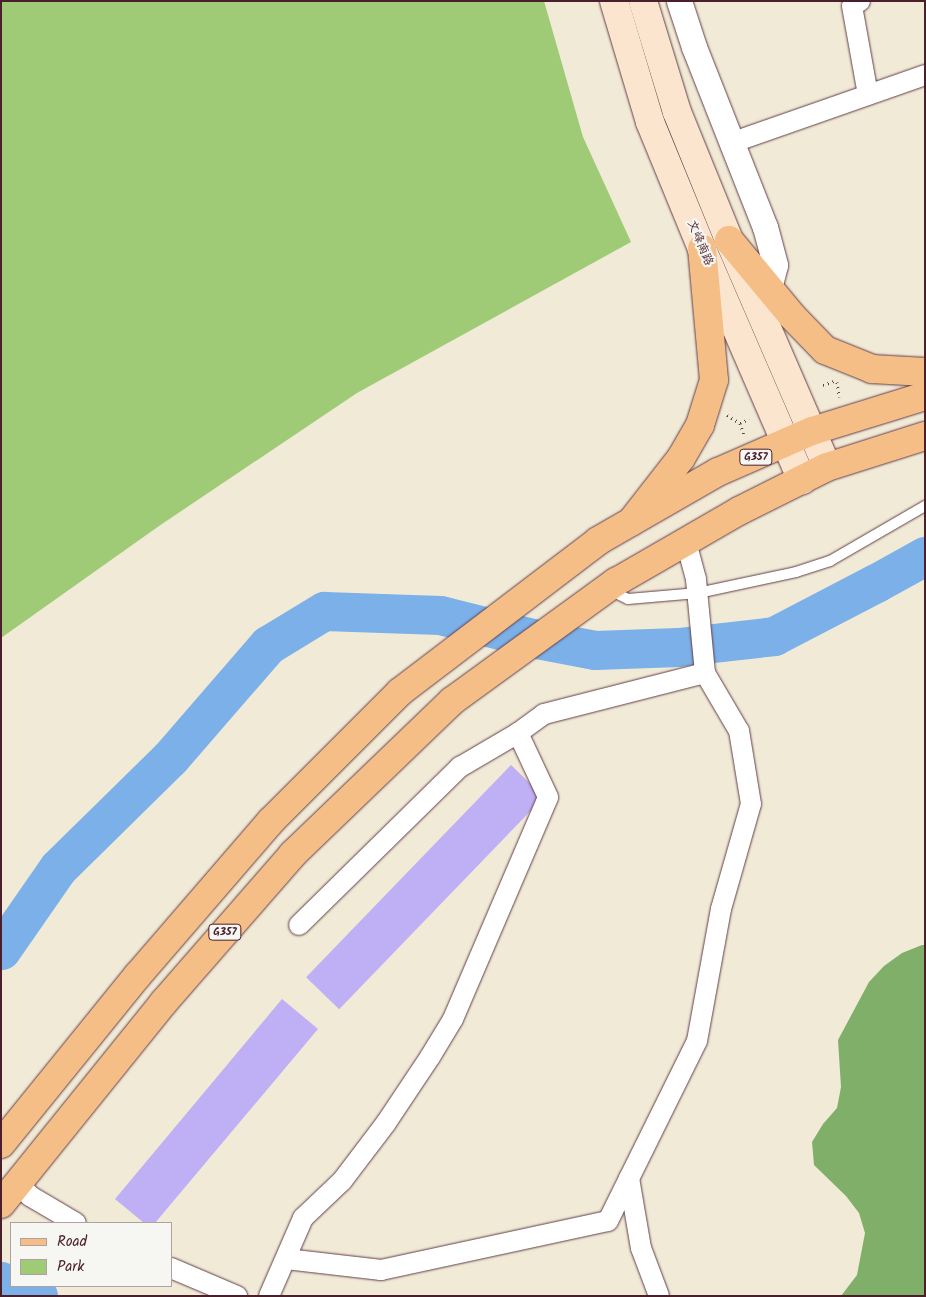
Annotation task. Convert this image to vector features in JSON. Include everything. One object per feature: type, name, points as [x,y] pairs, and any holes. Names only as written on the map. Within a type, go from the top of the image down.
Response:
[{"type":"main road","name":"文峰南路","points":[[614,1],[650,122],[702,249],[802,480]]},
{"type":"main road","points":[[643,1],[677,112],[729,240],[827,467]]},
{"type":"main road","points":[[729,240],[825,350],[872,368],[925,372]]},
{"type":"main road","points":[[631,522],[681,458],[696,434],[714,380],[702,249]]},
{"type":"main road","name":"G357","points":[[1,1144],[138,975],[271,821],[400,692],[598,541],[718,472],[786,444],[812,431],[925,396]]},
{"type":"main road","name":"G357","points":[[1,1204],[164,1002],[292,854],[452,701],[611,585],[739,511],[827,467],[925,436]]},
{"type":"street","points":[[679,1],[731,142],[765,227],[775,265],[762,316]]},
{"type":"street","points":[[860,1],[852,6],[868,95]]},
{"type":"street","points":[[731,142],[925,76]]},
{"type":"street","points":[[286,1259],[382,1270],[608,1221],[697,1041],[721,909],[751,804],[739,731],[705,673],[698,593],[686,541]]},
{"type":"street","points":[[299,925],[460,767],[518,733],[544,714],[705,673]]},
{"type":"street","points":[[269,1296],[303,1218],[342,1181],[386,1123],[430,1058],[453,1019],[548,798],[518,733]]},
{"type":"street","points":[[629,1178],[641,1248],[659,1296]]},
{"type":"street","points":[[19,1183],[30,1196],[74,1222]]},
{"type":"street","points":[[172,1268],[236,1296]]},
{"type":"lane","points":[[611,585],[628,599],[698,593],[796,572],[830,561],[925,506]]},
{"type":"path","points":[[823,385],[837,380]]},
{"type":"path","points":[[726,414],[740,423],[745,436]]},
{"type":"path","points":[[740,423],[749,419]]},
{"type":"green space","points":[[1,1],[544,1],[583,137],[631,242],[357,393],[159,526],[1,638]]},
{"type":"green space","points":[[925,945],[925,1296],[841,1296],[857,1275],[865,1233],[859,1213],[846,1196],[814,1165],[812,1142],[823,1124],[837,1108],[841,1087],[838,1040],[869,982],[884,966],[902,953]]},
{"type":"building","points":[[511,765],[544,797],[339,1009],[306,977]]},
{"type":"building","points":[[282,999],[318,1029],[156,1222],[143,1222],[115,1199]]},
{"type":"waterway","points":[[1,950],[58,868],[170,758],[268,645],[324,611],[440,615],[532,638],[595,650],[678,647],[774,636],[925,556]]},
{"type":"waterway","points":[[1,1281],[10,1285]]},
{"type":"waterway","points":[[16,1287],[38,1296]]}]
